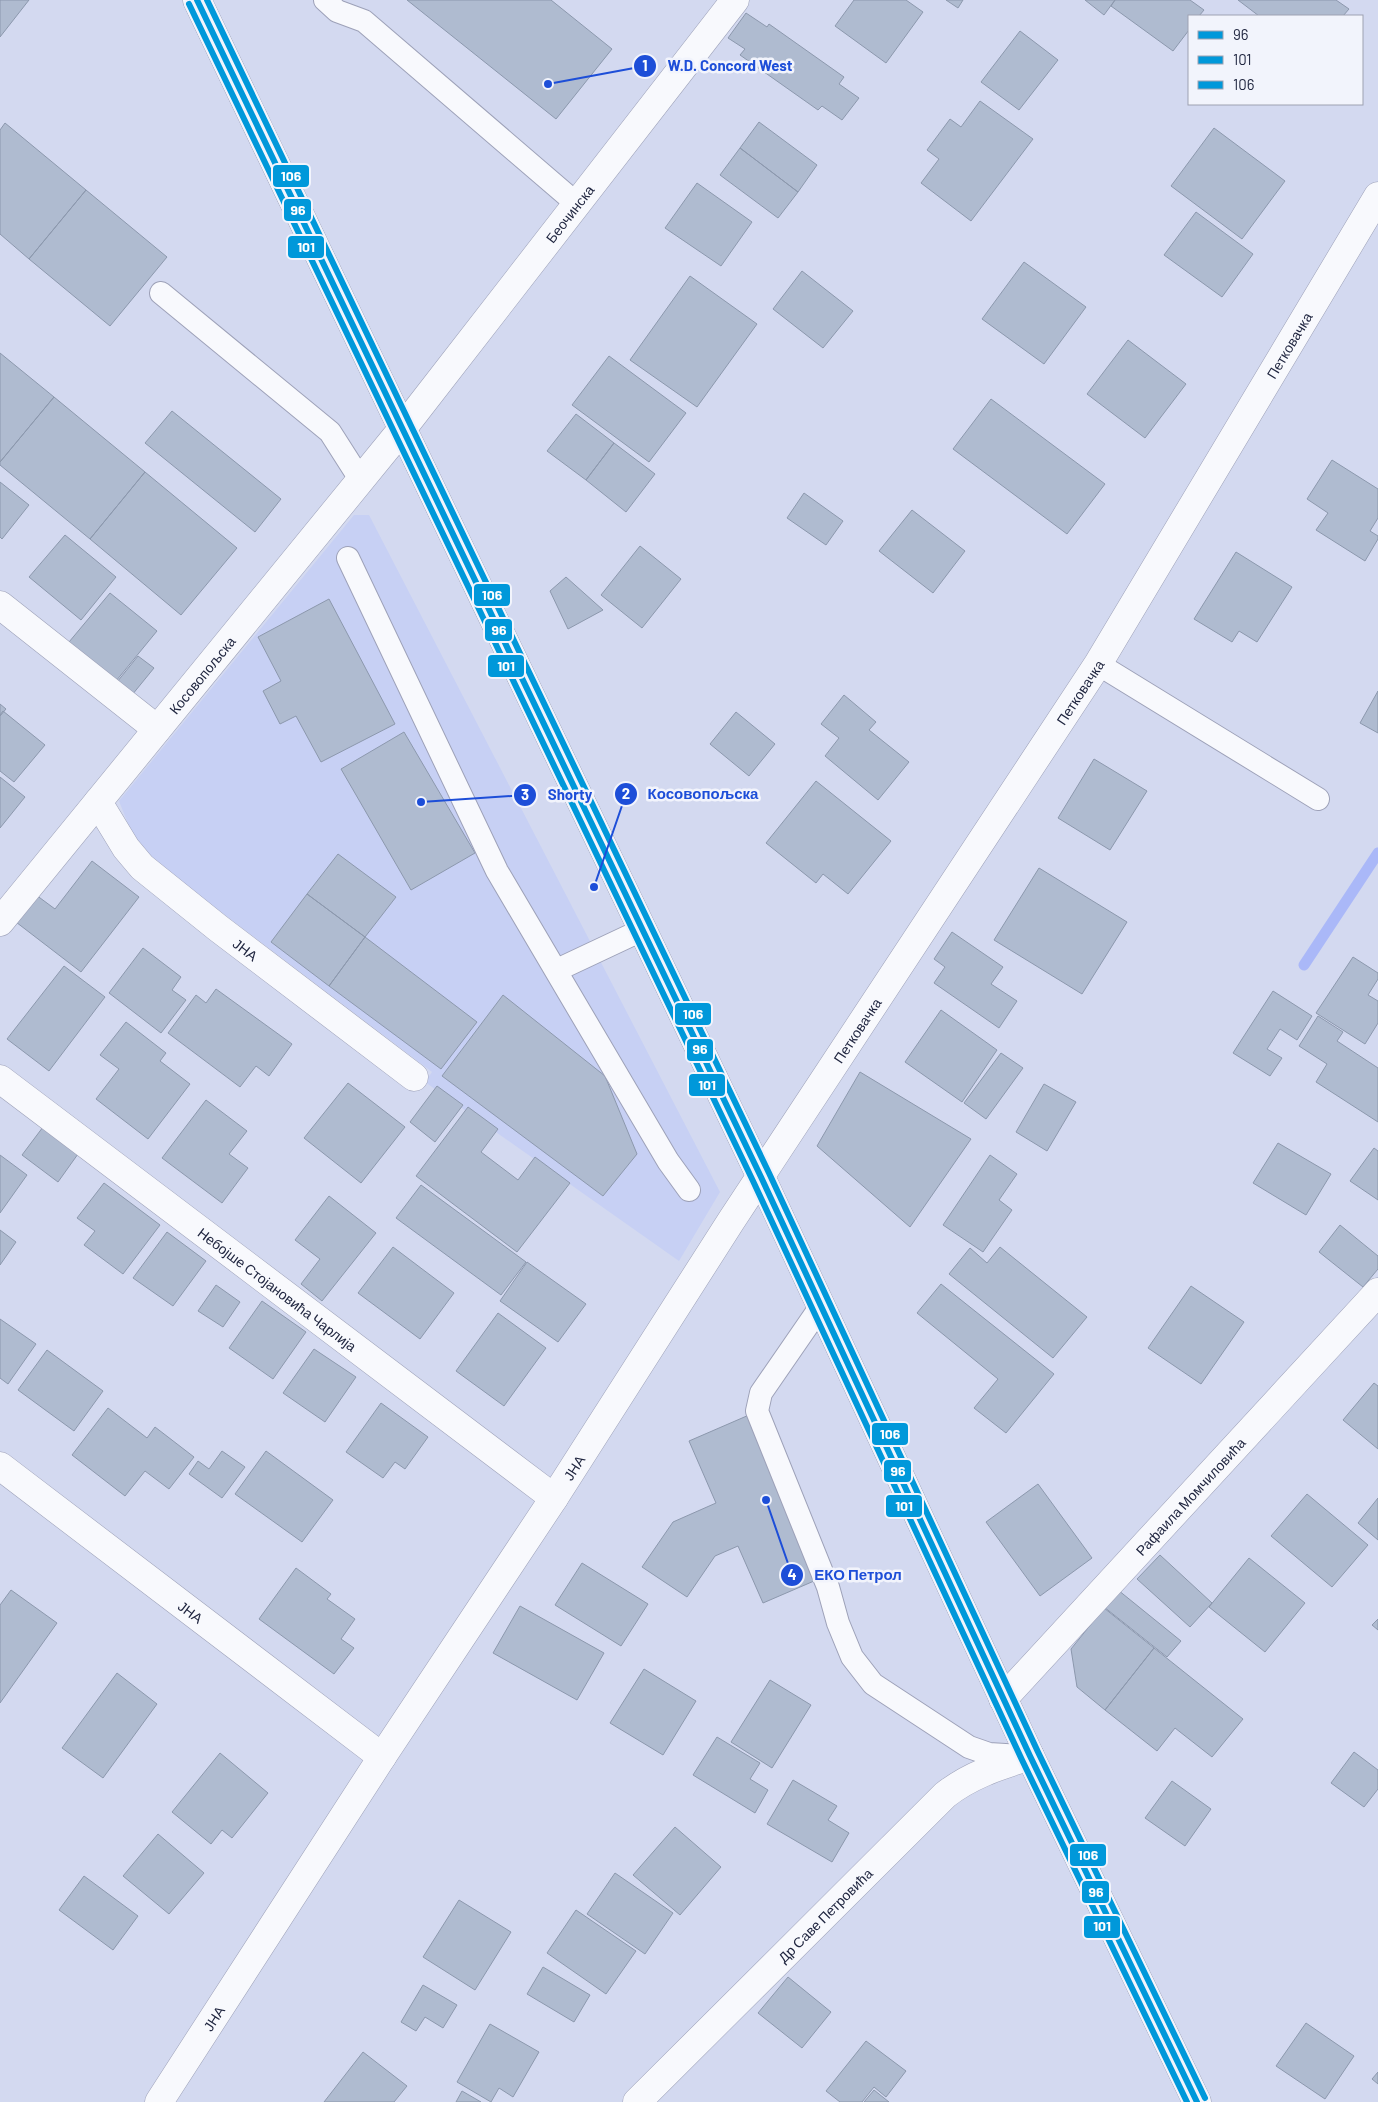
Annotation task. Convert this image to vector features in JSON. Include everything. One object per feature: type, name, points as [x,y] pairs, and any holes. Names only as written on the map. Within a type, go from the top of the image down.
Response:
[{"type":"street","points":[[197,0],[761,1177],[1003,1699],[1197,2102]]},
{"type":"street","name":"Беочинска","points":[[403,428],[735,0]]},
{"type":"street","name":"Петковачка","points":[[761,1177],[1098,664],[1378,196]]},
{"type":"street","name":"Косовопољска","points":[[2,915],[98,802],[403,428]]},
{"type":"street","points":[[0,605],[157,729]]},
{"type":"street","name":"ЈНА","points":[[98,802],[126,848],[142,866],[218,928],[414,1077]]},
{"type":"street","name":"Небојше Стојановића Чарлија","points":[[0,1079],[554,1498]]},
{"type":"street","name":"ЈНА","points":[[159,2102],[382,1757],[554,1498],[761,1177]]},
{"type":"street","name":"Рафаила Момчиловића","points":[[1003,1699],[1378,1292]]},
{"type":"street","name":"ЈНА","points":[[0,1466],[382,1757]]},
{"type":"street","name":"Др Саве Петровића","points":[[636,2102],[945,1795],[958,1784],[982,1772],[1030,1756]]},
{"type":"lane","points":[[325,0],[337,11],[364,21],[577,204]]},
{"type":"lane","points":[[161,293],[330,432],[360,479]]},
{"type":"lane","points":[[348,558],[497,871],[668,1161],[689,1190]]},
{"type":"lane","points":[[1098,664],[1318,799]]},
{"type":"lane","points":[[557,970],[642,930]]},
{"type":"lane","points":[[821,1306],[761,1393],[757,1411],[828,1587],[838,1623],[852,1657],[873,1684],[969,1747],[993,1755],[1030,1756]]},
{"type":"shaded area","points":[[354,515],[369,515],[720,1192],[679,1261],[425,1082],[432,1072],[138,849],[119,801]]},
{"type":"building","points":[[0,0],[29,0],[0,37]]},
{"type":"building","points":[[407,0],[551,0],[612,49],[556,119]]},
{"type":"building","points":[[854,0],[906,0],[923,12],[886,63],[835,26]]},
{"type":"building","points":[[946,0],[963,0],[958,8]]},
{"type":"building","points":[[1085,0],[1115,0],[1104,15]]},
{"type":"building","points":[[1115,0],[1190,0],[1204,10],[1200,15],[1188,15],[1188,31],[1173,51],[1111,6]]},
{"type":"building","points":[[1238,0],[1336,0],[1349,9],[1344,15],[1258,15]]},
{"type":"building","points":[[746,13],[767,27],[769,24],[844,77],[839,84],[859,98],[842,120],[822,106],[818,110],[740,55],[745,49],[728,38]]},
{"type":"building","points":[[1020,31],[1058,60],[1019,110],[981,82]]},
{"type":"building","points":[[980,101],[1033,139],[971,221],[921,183],[939,159],[927,150],[950,119],[961,127]]},
{"type":"building","points":[[759,122],[817,165],[798,192],[740,148]]},
{"type":"building","points":[[5,123],[86,190],[29,259],[0,234],[0,130]]},
{"type":"building","points":[[1214,128],[1285,181],[1242,239],[1171,186]]},
{"type":"building","points":[[740,148],[798,192],[778,218],[720,175]]},
{"type":"building","points":[[697,183],[752,222],[721,266],[665,228]]},
{"type":"building","points":[[86,190],[167,257],[110,326],[29,259]]},
{"type":"building","points":[[1196,212],[1253,254],[1222,297],[1164,255]]},
{"type":"building","points":[[1024,262],[1086,307],[1044,364],[982,319]]},
{"type":"building","points":[[802,271],[853,311],[823,348],[773,309]]},
{"type":"building","points":[[690,276],[757,324],[697,407],[630,360]]},
{"type":"building","points":[[1128,340],[1186,384],[1145,438],[1087,394]]},
{"type":"building","points":[[0,353],[54,397],[0,462]]},
{"type":"building","points":[[609,356],[686,413],[649,462],[572,405]]},
{"type":"building","points":[[54,397],[145,472],[90,539],[0,465],[0,462]]},
{"type":"building","points":[[991,399],[1105,484],[1067,534],[953,449]]},
{"type":"building","points":[[172,411],[281,499],[255,532],[145,443]]},
{"type":"building","points":[[576,414],[614,443],[586,480],[547,451]]},
{"type":"building","points":[[614,443],[655,474],[626,512],[586,480]]},
{"type":"building","points":[[1332,460],[1378,489],[1378,518],[1370,531],[1378,536],[1378,539],[1365,561],[1316,530],[1328,513],[1307,499]]},
{"type":"building","points":[[145,472],[237,548],[181,615],[90,539]]},
{"type":"building","points":[[0,482],[29,505],[2,539],[0,537]]},
{"type":"building","points":[[804,493],[843,521],[826,545],[787,518]]},
{"type":"building","points":[[912,510],[965,551],[933,593],[879,551]]},
{"type":"building","points":[[65,535],[116,577],[81,620],[29,577]]},
{"type":"building","points":[[640,546],[681,579],[642,628],[601,595]]},
{"type":"building","points":[[1236,552],[1292,587],[1257,642],[1239,631],[1232,642],[1194,619]]},
{"type":"building","points":[[566,577],[603,610],[568,629],[550,591]]},
{"type":"building","points":[[110,593],[157,631],[116,681],[69,642]]},
{"type":"building","points":[[329,599],[395,724],[321,762],[296,716],[280,724],[263,691],[281,681],[258,637]]},
{"type":"building","points":[[138,656],[154,668],[132,695],[117,682]]},
{"type":"building","points":[[1378,691],[1378,733],[1360,723]]},
{"type":"building","points":[[844,695],[876,722],[869,730],[909,762],[878,800],[825,756],[839,738],[821,724]]},
{"type":"building","points":[[0,704],[6,709],[0,716]]},
{"type":"building","points":[[3,711],[45,745],[14,782],[0,771],[0,715]]},
{"type":"building","points":[[736,712],[775,744],[749,776],[710,744]]},
{"type":"building","points":[[404,732],[475,853],[411,890],[341,769]]},
{"type":"building","points":[[1094,759],[1147,791],[1110,850],[1058,818]]},
{"type":"building","points":[[0,777],[25,797],[0,828]]},
{"type":"building","points":[[816,781],[891,841],[848,894],[823,874],[816,883],[766,843]]},
{"type":"building","points":[[338,854],[396,897],[365,937],[307,894]]},
{"type":"building","points":[[92,861],[139,897],[81,972],[12,919],[32,892],[55,909]]},
{"type":"building","points":[[1039,868],[1127,922],[1082,994],[994,940]]},
{"type":"building","points":[[307,894],[365,937],[329,986],[271,942]]},
{"type":"building","points":[[952,932],[1003,967],[991,984],[1017,1001],[999,1028],[934,983],[945,967],[934,959]]},
{"type":"building","points":[[365,937],[477,1022],[441,1069],[329,986]]},
{"type":"building","points":[[143,948],[181,977],[172,990],[186,1000],[161,1033],[109,993]]},
{"type":"building","points":[[1353,957],[1378,973],[1378,979],[1368,995],[1378,1001],[1378,1023],[1365,1044],[1316,1013]]},
{"type":"building","points":[[64,966],[105,997],[49,1071],[7,1039]]},
{"type":"building","points":[[216,989],[292,1044],[269,1076],[256,1066],[240,1087],[168,1033],[196,995],[206,1003]]},
{"type":"building","points":[[1273,991],[1312,1016],[1297,1040],[1280,1029],[1267,1049],[1282,1058],[1270,1076],[1233,1053]]},
{"type":"building","points":[[503,995],[605,1076],[637,1154],[603,1196],[442,1076]]},
{"type":"building","points":[[941,1010],[997,1050],[962,1102],[905,1062]]},
{"type":"building","points":[[1318,1016],[1343,1032],[1337,1041],[1378,1068],[1378,1122],[1316,1082],[1327,1064],[1299,1046]]},
{"type":"building","points":[[126,1022],[166,1053],[160,1061],[190,1084],[148,1139],[96,1099],[119,1069],[100,1055]]},
{"type":"building","points":[[1001,1053],[1023,1068],[986,1119],[964,1103]]},
{"type":"building","points":[[860,1072],[971,1139],[910,1227],[817,1146]]},
{"type":"building","points":[[348,1083],[405,1127],[361,1183],[304,1138]]},
{"type":"building","points":[[1044,1084],[1076,1102],[1047,1151],[1016,1132]]},
{"type":"building","points":[[437,1086],[463,1105],[435,1142],[410,1122]]},
{"type":"building","points":[[206,1100],[247,1131],[229,1154],[248,1168],[222,1203],[162,1158]]},
{"type":"building","points":[[468,1107],[498,1129],[481,1152],[518,1180],[535,1157],[570,1183],[517,1252],[416,1176]]},
{"type":"building","points":[[43,1127],[78,1154],[58,1182],[22,1155]]},
{"type":"building","points":[[1278,1143],[1331,1174],[1306,1215],[1253,1183]]},
{"type":"building","points":[[1374,1148],[1378,1151],[1378,1200],[1350,1181]]},
{"type":"building","points":[[0,1155],[27,1175],[0,1213]]},
{"type":"building","points":[[990,1155],[1017,1174],[999,1200],[1012,1210],[983,1252],[943,1225]]},
{"type":"building","points":[[104,1183],[160,1225],[123,1274],[84,1245],[95,1231],[77,1218]]},
{"type":"building","points":[[421,1185],[526,1262],[501,1295],[396,1218]]},
{"type":"building","points":[[329,1196],[376,1233],[322,1301],[301,1284],[320,1259],[295,1240]]},
{"type":"building","points":[[1340,1225],[1378,1256],[1378,1269],[1363,1287],[1319,1252]]},
{"type":"building","points":[[0,1230],[16,1242],[0,1265]]},
{"type":"building","points":[[167,1232],[206,1261],[173,1306],[133,1278]]},
{"type":"building","points":[[393,1247],[454,1293],[420,1339],[358,1293]]},
{"type":"building","points":[[1000,1247],[1087,1317],[1053,1358],[949,1274],[970,1248],[987,1263]]},
{"type":"building","points":[[527,1262],[586,1304],[558,1342],[500,1301]]},
{"type":"building","points":[[941,1284],[1054,1374],[1006,1433],[974,1408],[998,1379],[917,1313]]},
{"type":"building","points":[[216,1285],[240,1302],[223,1327],[198,1311]]},
{"type":"building","points":[[1191,1286],[1244,1322],[1201,1384],[1148,1348]]},
{"type":"building","points":[[262,1301],[306,1332],[273,1379],[229,1348]]},
{"type":"building","points":[[498,1313],[546,1348],[504,1406],[456,1371]]},
{"type":"building","points":[[0,1319],[36,1344],[8,1384],[0,1378]]},
{"type":"building","points":[[314,1349],[356,1377],[325,1422],[283,1393]]},
{"type":"building","points":[[47,1350],[103,1391],[74,1431],[18,1390]]},
{"type":"building","points":[[1374,1383],[1378,1386],[1378,1449],[1343,1420]]},
{"type":"building","points":[[381,1403],[428,1437],[405,1469],[395,1462],[383,1478],[346,1452]]},
{"type":"building","points":[[108,1408],[147,1438],[155,1427],[194,1457],[169,1489],[145,1471],[125,1496],[72,1455]]},
{"type":"building","points":[[749,1415],[821,1578],[763,1603],[738,1546],[715,1556],[687,1597],[642,1567],[673,1522],[716,1503],[689,1441]]},
{"type":"building","points":[[222,1451],[245,1467],[222,1498],[189,1474],[198,1461],[209,1469]]},
{"type":"building","points":[[266,1451],[333,1500],[302,1542],[235,1494]]},
{"type":"building","points":[[1038,1484],[1092,1558],[1040,1596],[986,1522]]},
{"type":"building","points":[[1307,1494],[1368,1545],[1332,1587],[1271,1536]]},
{"type":"building","points":[[1378,1498],[1378,1540],[1358,1523]]},
{"type":"building","points":[[1160,1555],[1212,1603],[1190,1627],[1137,1579]]},
{"type":"building","points":[[1249,1558],[1305,1603],[1265,1652],[1209,1607]]},
{"type":"building","points":[[582,1563],[648,1604],[621,1646],[555,1605]]},
{"type":"building","points":[[296,1568],[331,1594],[327,1599],[355,1619],[341,1639],[354,1648],[334,1674],[259,1619]]},
{"type":"building","points":[[11,1590],[57,1623],[0,1703],[0,1605]]},
{"type":"building","points":[[1118,1590],[1181,1641],[1167,1657],[1104,1607]]},
{"type":"building","points":[[520,1606],[604,1653],[577,1700],[493,1653]]},
{"type":"building","points":[[1104,1608],[1154,1648],[1105,1710],[1077,1687],[1071,1649]]},
{"type":"building","points":[[1378,1619],[1378,1630],[1372,1625]]},
{"type":"building","points":[[1154,1648],[1243,1719],[1212,1757],[1175,1728],[1157,1751],[1105,1710]]},
{"type":"building","points":[[644,1669],[696,1701],[663,1755],[610,1723]]},
{"type":"building","points":[[117,1673],[157,1704],[103,1778],[62,1748]]},
{"type":"building","points":[[770,1680],[811,1705],[772,1768],[731,1742]]},
{"type":"building","points":[[717,1737],[760,1763],[750,1779],[768,1790],[755,1813],[693,1775]]},
{"type":"building","points":[[1354,1752],[1378,1770],[1378,1789],[1364,1807],[1331,1783]]},
{"type":"building","points":[[220,1753],[268,1793],[232,1838],[222,1830],[211,1844],[172,1812]]},
{"type":"building","points":[[793,1780],[837,1806],[828,1820],[849,1833],[832,1862],[767,1824]]},
{"type":"building","points":[[1172,1781],[1211,1809],[1185,1846],[1145,1818]]},
{"type":"building","points":[[675,1827],[721,1867],[680,1915],[633,1875]]},
{"type":"building","points":[[158,1834],[204,1873],[169,1914],[123,1876]]},
{"type":"building","points":[[615,1873],[673,1913],[645,1954],[587,1914]]},
{"type":"building","points":[[84,1876],[138,1916],[113,1950],[59,1910]]},
{"type":"building","points":[[459,1900],[511,1932],[475,1990],[423,1957]]},
{"type":"building","points":[[576,1910],[636,1951],[606,1994],[547,1953]]},
{"type":"building","points":[[543,1967],[590,1995],[574,2022],[527,1994]]},
{"type":"building","points":[[788,1977],[831,2012],[802,2048],[758,2013]]},
{"type":"building","points":[[423,1985],[457,2005],[443,2028],[425,2017],[416,2031],[401,2022]]},
{"type":"building","points":[[1306,2023],[1354,2056],[1325,2099],[1276,2066]]},
{"type":"building","points":[[490,2024],[539,2052],[513,2097],[499,2088],[491,2102],[457,2082]]},
{"type":"building","points":[[866,2041],[906,2071],[886,2097],[874,2087],[862,2102],[840,2102],[826,2091]]},
{"type":"building","points":[[363,2052],[407,2086],[394,2102],[324,2102]]},
{"type":"building","points":[[1378,2072],[1378,2084],[1372,2079]]},
{"type":"building","points":[[874,2090],[889,2102],[864,2102]]},
{"type":"building","points":[[462,2091],[481,2102],[456,2102]]},
{"type":"waterway","points":[[1304,965],[1378,853]]},
{"type":"transit line","name":"96","points":[[197,0],[761,1177],[1030,1756],[1197,2102]]},
{"type":"transit line","name":"106","points":[[207,0],[769,1173],[1038,1752],[1205,2098]]},
{"type":"transit line","name":"101","points":[[189,4],[753,1181],[1022,1760],[1187,2102]]},
{"type":"place","name":"W.D. Concord West","points":[[548,84]]},
{"type":"place","name":"Shorty","points":[[421,802]]},
{"type":"place","name":"Косовопољска","points":[[594,887]]},
{"type":"place","name":"ЕКО Петрол","points":[[766,1500]]}]
